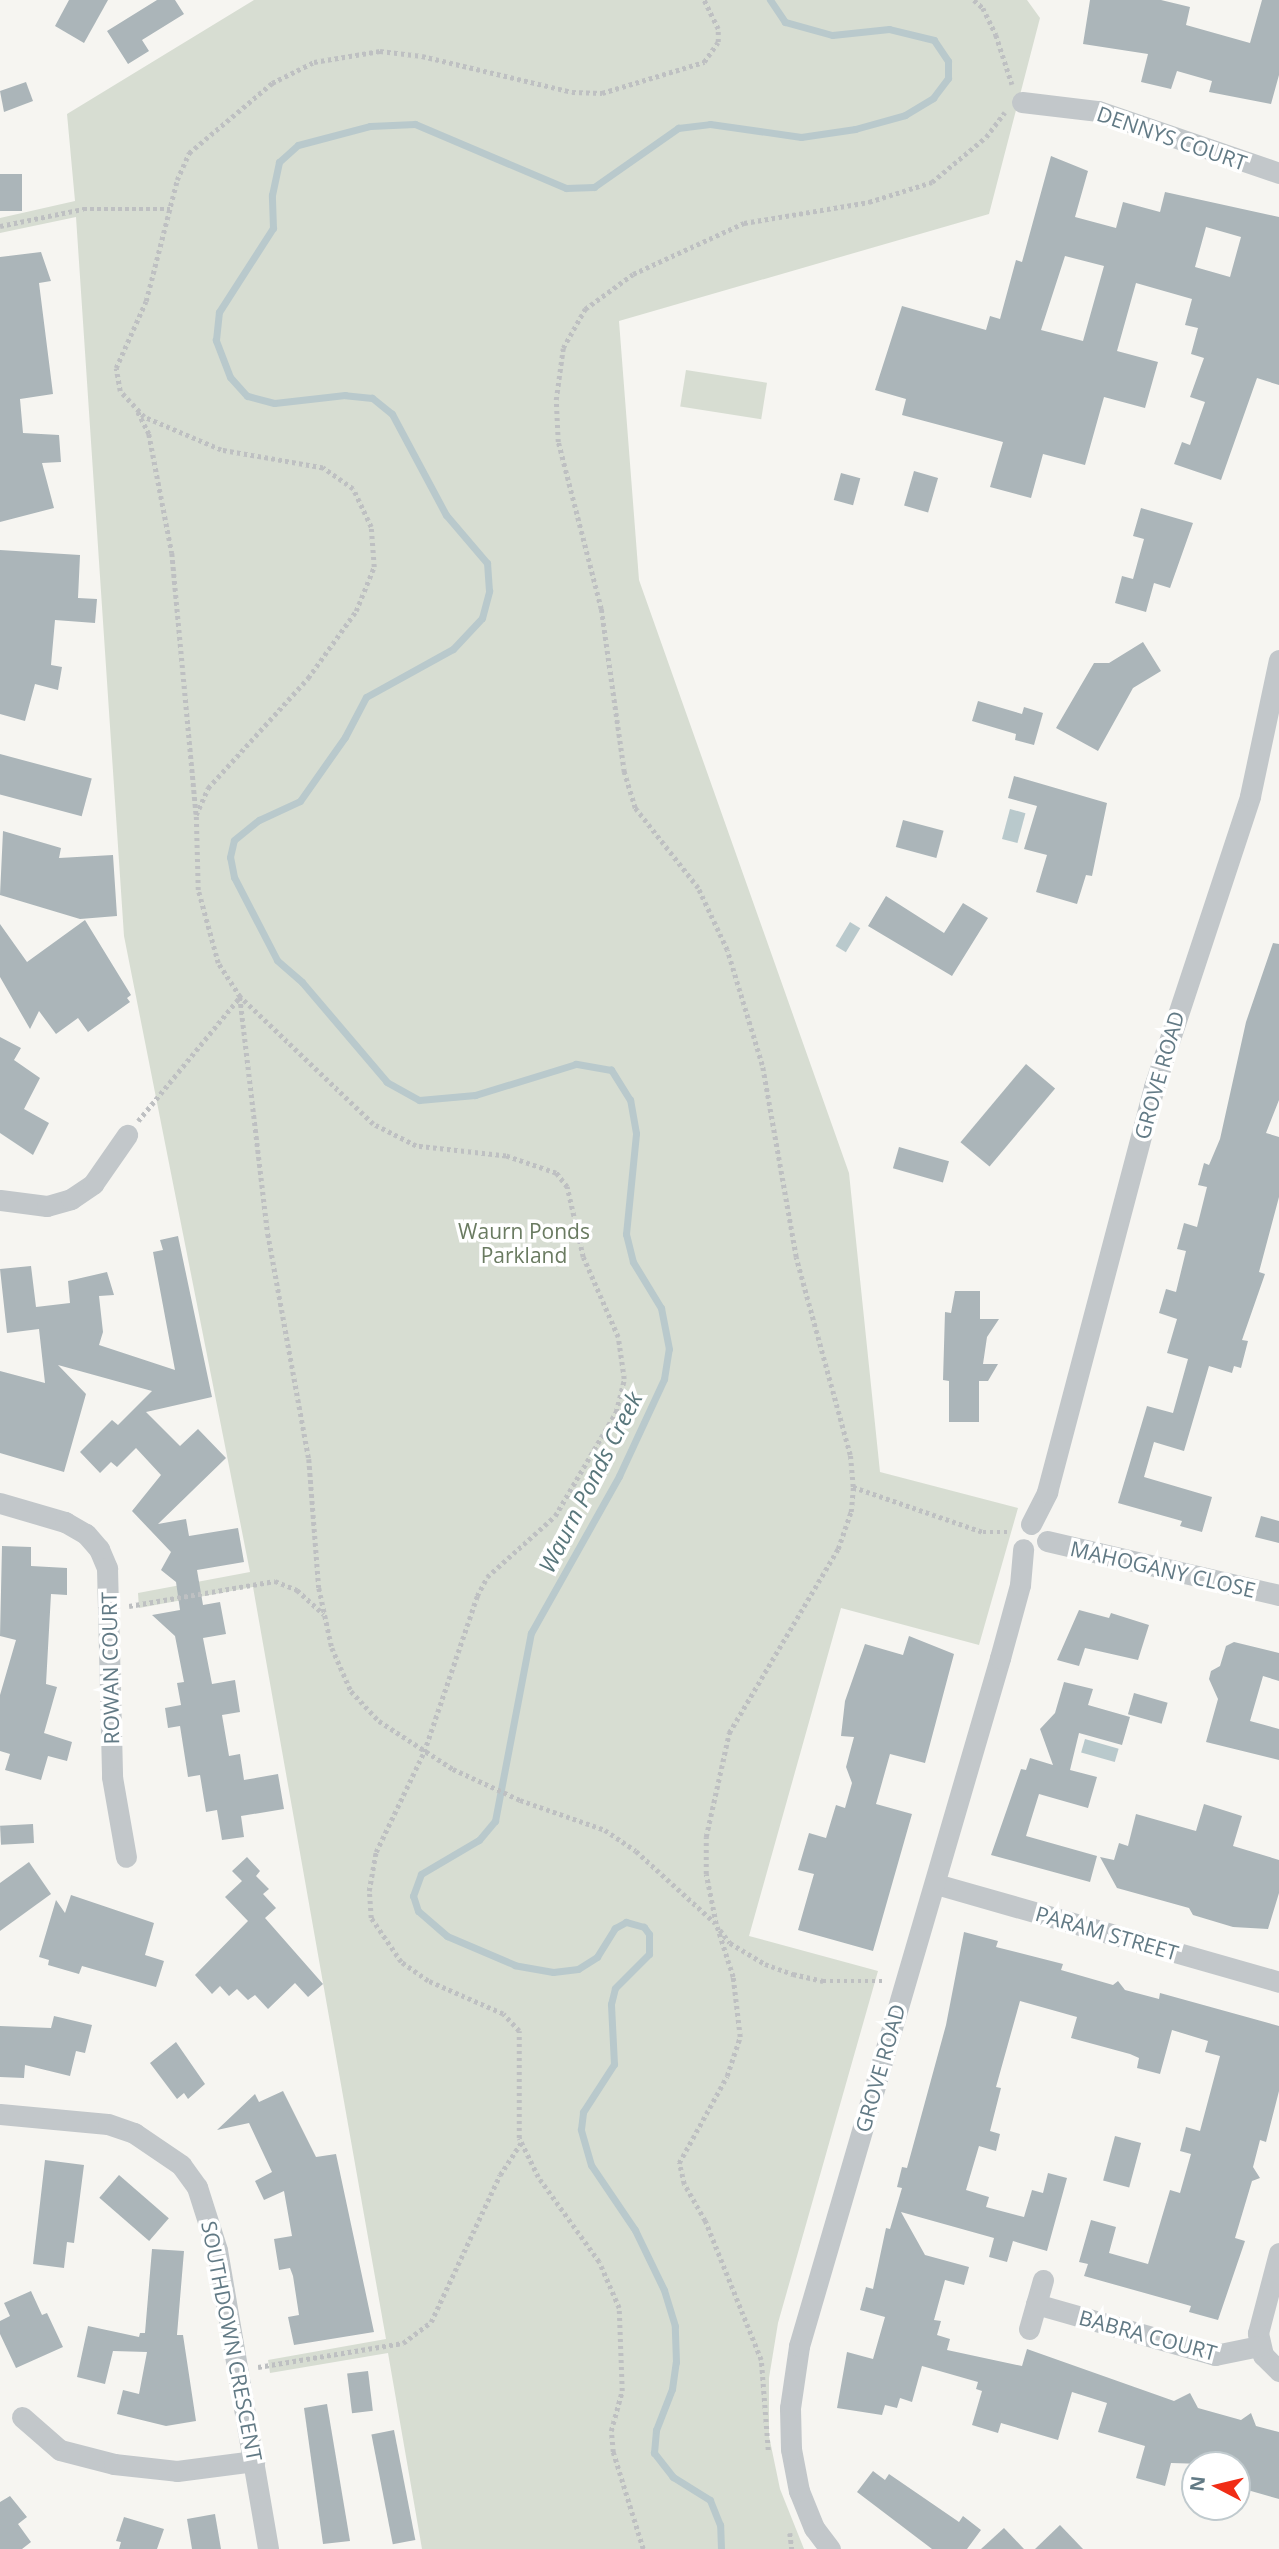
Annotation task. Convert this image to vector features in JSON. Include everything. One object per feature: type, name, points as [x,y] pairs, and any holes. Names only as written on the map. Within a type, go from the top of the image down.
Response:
[{"type":"street","name":"DENNYS COURT","points":[[1014,100],[1098,111],[1279,173]]},
{"type":"street","name":"GROVE ROAD","points":[[830,2549],[814,2528],[799,2491],[790,2408],[808,2311],[903,1986],[936,1884],[1034,1538],[1154,1087],[1250,796],[1279,660]]},
{"type":"street","points":[[0,1200],[47,1206],[71,1199],[93,1184],[127,1135]]},
{"type":"street","name":"ROWAN COURT","points":[[0,1503],[65,1522],[86,1534],[99,1549],[107,1568],[112,1777],[126,1857]]},
{"type":"street","name":"MAHOGANY CLOSE","points":[[1034,1538],[1279,1595]]},
{"type":"street","name":"PARAM STREET","points":[[936,1884],[1279,1982]]},
{"type":"street","name":"SOUTHDOWN CRESCENT","points":[[0,2114],[108,2124],[158,2144],[181,2165],[209,2214],[268,2549]]},
{"type":"street","points":[[1279,2253],[1260,2318],[1259,2346],[1279,2371]]},
{"type":"street","points":[[1029,2329],[1043,2280]]},
{"type":"street","name":"BABRA COURT","points":[[1036,2304],[1215,2355],[1259,2346]]},
{"type":"street","points":[[22,2417],[60,2450],[114,2464],[177,2471],[254,2461]]},
{"type":"path","points":[[197,815],[208,788],[308,678],[356,611],[374,567],[371,527],[353,489],[323,468],[221,450],[144,417],[120,391],[116,368],[146,301],[170,209],[189,153],[205,135],[272,83],[314,62],[380,51],[422,56],[560,90],[602,93],[704,62],[718,42],[718,29],[704,0]]},
{"type":"path","points":[[769,2457],[761,2360],[705,2221],[684,2184],[679,2163],[727,2076],[740,2038],[733,1977],[716,1924],[705,1856],[721,1754],[756,1682],[838,1549],[851,1512],[853,1487],[850,1455],[796,1257],[762,1065],[727,950],[698,888],[635,808],[624,772],[601,609],[558,442],[556,400],[563,348],[585,309],[633,274],[744,223],[869,202],[932,182],[986,137],[1014,100],[996,35],[983,8],[974,0]]},
{"type":"path","points":[[0,226],[83,209],[170,209]]},
{"type":"path","points":[[133,402],[149,434],[172,553],[197,815],[198,890],[218,963],[240,997],[351,1107],[394,1137],[416,1146],[536,1162],[556,1173],[567,1187],[583,1257],[618,1337],[624,1379],[616,1412],[555,1516],[487,1577],[436,1708],[424,1752],[376,1852],[369,1891],[371,1918],[401,1962],[428,1981],[503,2014],[519,2031],[522,2142],[538,2177],[599,2262],[619,2308],[622,2392],[611,2431],[613,2452],[643,2549]]},
{"type":"path","points":[[127,1135],[240,997]]},
{"type":"path","points":[[240,997],[268,1234],[309,1459],[325,1614],[332,1648],[351,1691],[379,1721],[424,1752],[481,1784],[520,1800],[580,1817],[605,1830],[645,1858],[716,1924],[730,1943],[765,1964],[823,1981],[882,1980],[903,1986]]},
{"type":"path","points":[[853,1487],[983,1532],[1034,1538]]},
{"type":"path","points":[[110,1610],[275,1581],[297,1590],[325,1614]]},
{"type":"path","points":[[237,2370],[403,2343],[421,2330],[439,2311],[451,2275],[522,2142]]},
{"type":"path","points":[[787,2524],[792,2549]]},
{"type":"green space","name":"Waurn Ponds Parkland","points":[[254,0],[1027,0],[1040,18],[989,214],[619,321],[639,580],[849,1173],[880,1472],[1018,1508],[979,1645],[841,1608],[749,1936],[878,1971],[778,2323],[769,2378],[769,2436],[780,2489],[804,2549],[422,2549],[388,2353],[270,2373],[268,2360],[386,2339],[253,1587],[139,1608],[138,1593],[250,1572],[124,936],[76,217],[0,233],[0,218],[75,201],[67,114]]},
{"type":"green space","points":[[686,370],[767,383],[761,419],[680,407]]},
{"type":"shaded area","points":[[1010,809],[1025,813],[1017,843],[1002,839]]},
{"type":"shaded area","points":[[850,922],[860,928],[846,952],[836,946]]},
{"type":"shaded area","points":[[1085,1739],[1119,1749],[1115,1762],[1081,1752]]},
{"type":"building","points":[[69,0],[108,0],[84,43],[55,26]]},
{"type":"building","points":[[157,0],[175,0],[184,14],[142,40],[149,51],[128,64],[107,31]]},
{"type":"building","points":[[1090,0],[1161,0],[1190,7],[1186,25],[1250,43],[1262,0],[1279,0],[1279,75],[1271,104],[1209,92],[1212,81],[1177,71],[1171,89],[1141,82],[1148,54],[1083,44]]},
{"type":"building","points":[[26,82],[33,101],[4,112],[0,91]]},
{"type":"building","points":[[1051,156],[1088,171],[1075,217],[1116,228],[1123,202],[1160,212],[1165,192],[1279,217],[1279,385],[1257,378],[1221,480],[1174,464],[1182,442],[1190,445],[1205,402],[1190,397],[1204,358],[1191,354],[1198,328],[1185,325],[1192,299],[1136,283],[1117,351],[1158,362],[1145,408],[1104,397],[1085,465],[1043,454],[1031,498],[990,487],[1003,442],[902,415],[906,399],[875,390],[902,306],[986,330],[990,316],[1000,319],[1016,260],[1022,262]],"holes":[[[1206,227],[1241,237],[1230,277],[1195,267]],[[1065,256],[1104,266],[1083,341],[1041,330]]]},
{"type":"building","points":[[0,174],[22,174],[22,211],[0,211]]},
{"type":"building","points":[[41,252],[51,281],[39,283],[53,394],[20,399],[23,433],[59,435],[61,462],[42,463],[54,508],[0,522],[0,257]]},
{"type":"building","points":[[914,471],[938,478],[928,512],[904,506]]},
{"type":"building","points":[[841,473],[860,478],[853,505],[834,500]]},
{"type":"building","points":[[1141,508],[1193,523],[1170,588],[1154,583],[1146,612],[1115,603],[1122,576],[1133,579],[1144,539],[1133,536]]},
{"type":"building","points":[[0,550],[80,555],[78,598],[97,599],[95,623],[55,620],[51,665],[62,667],[58,690],[35,684],[25,721],[0,714]]},
{"type":"building","points":[[1143,642],[1161,671],[1133,688],[1098,751],[1056,728],[1094,663],[1109,663]]},
{"type":"building","points":[[978,701],[1022,714],[1024,707],[1043,713],[1034,745],[1015,740],[1016,734],[972,721]]},
{"type":"building","points":[[0,754],[92,779],[82,816],[0,794]]},
{"type":"building","points":[[1014,776],[1107,803],[1092,876],[1086,875],[1077,904],[1036,892],[1047,855],[1024,849],[1037,806],[1008,798]]},
{"type":"building","points":[[903,820],[944,831],[936,858],[896,847]]},
{"type":"building","points":[[3,831],[61,848],[59,858],[113,855],[117,916],[80,919],[0,895]]},
{"type":"building","points":[[886,896],[944,933],[963,903],[988,918],[952,976],[868,926]]},
{"type":"building","points":[[85,920],[131,995],[127,998],[130,1002],[88,1032],[78,1018],[56,1034],[39,1011],[30,1029],[0,977],[0,924],[27,962]]},
{"type":"building","points":[[1273,943],[1279,944],[1279,1100],[1266,1133],[1279,1137],[1279,1197],[1259,1272],[1265,1274],[1242,1340],[1248,1341],[1241,1368],[1234,1366],[1232,1373],[1209,1366],[1184,1451],[1154,1442],[1144,1477],[1212,1497],[1202,1532],[1180,1526],[1182,1521],[1118,1503],[1147,1406],[1173,1413],[1188,1359],[1167,1353],[1177,1319],[1159,1313],[1166,1289],[1176,1292],[1186,1251],[1177,1249],[1184,1223],[1197,1227],[1207,1187],[1198,1185],[1204,1163],[1209,1165],[1220,1139],[1246,1022]]},
{"type":"building","points":[[0,1037],[21,1048],[14,1060],[40,1078],[24,1109],[49,1123],[33,1155],[0,1133]]},
{"type":"building","points":[[1026,1064],[1055,1088],[990,1167],[960,1142]]},
{"type":"building","points":[[899,1147],[949,1161],[943,1182],[893,1168]]},
{"type":"building","points":[[178,1236],[212,1397],[146,1412],[180,1446],[198,1429],[226,1458],[158,1524],[186,1519],[189,1536],[238,1528],[244,1562],[197,1570],[203,1605],[220,1602],[226,1634],[203,1638],[212,1684],[235,1680],[240,1712],[222,1715],[229,1756],[240,1754],[244,1780],[278,1774],[284,1809],[241,1816],[244,1837],[222,1840],[217,1810],[206,1812],[200,1775],[188,1777],[180,1726],[168,1728],[165,1708],[181,1705],[177,1683],[184,1682],[175,1636],[152,1615],[180,1610],[176,1582],[161,1570],[171,1552],[132,1511],[161,1475],[136,1448],[117,1467],[111,1462],[100,1473],[80,1452],[112,1420],[118,1425],[152,1391],[58,1365],[86,1394],[64,1472],[0,1453],[0,1371],[45,1383],[39,1329],[7,1333],[0,1269],[31,1266],[36,1307],[70,1303],[68,1281],[107,1272],[114,1295],[99,1296],[103,1332],[99,1345],[175,1370],[153,1252],[163,1250],[160,1240]]},
{"type":"building","points":[[955,1291],[980,1291],[980,1319],[999,1319],[987,1337],[983,1364],[998,1364],[988,1381],[979,1381],[979,1422],[949,1422],[949,1381],[943,1380],[945,1312],[951,1313]]},
{"type":"building","points":[[1261,1516],[1279,1521],[1279,1543],[1255,1537]]},
{"type":"building","points":[[2,1546],[31,1547],[31,1566],[67,1568],[67,1595],[51,1594],[46,1684],[57,1687],[44,1733],[72,1742],[67,1761],[48,1756],[41,1780],[5,1770],[10,1754],[0,1751],[0,1695],[16,1640],[0,1636]]},
{"type":"building","points":[[1079,1610],[1109,1618],[1111,1613],[1149,1625],[1138,1660],[1085,1648],[1079,1666],[1057,1660]]},
{"type":"building","points":[[909,1636],[954,1654],[925,1763],[890,1754],[876,1804],[912,1814],[873,1951],[798,1930],[814,1874],[798,1870],[809,1833],[826,1838],[836,1805],[845,1808],[852,1783],[846,1767],[854,1737],[841,1736],[845,1701],[865,1644],[903,1655]]},
{"type":"building","points":[[1234,1642],[1279,1653],[1279,1681],[1263,1676],[1250,1721],[1279,1729],[1279,1760],[1206,1742],[1218,1699],[1209,1679],[1211,1671],[1220,1666],[1226,1646]]},
{"type":"building","points":[[1064,1682],[1093,1689],[1088,1705],[1130,1717],[1122,1745],[1079,1733],[1070,1770],[1097,1777],[1088,1808],[1039,1794],[1026,1836],[1097,1856],[1090,1882],[991,1855],[1021,1769],[1026,1770],[1030,1758],[1053,1765],[1040,1729],[1055,1713]]},
{"type":"building","points":[[1134,1693],[1168,1703],[1162,1724],[1128,1714]]},
{"type":"building","points":[[1204,1804],[1242,1816],[1233,1846],[1279,1860],[1279,1893],[1268,1929],[1233,1927],[1193,1915],[1189,1908],[1117,1888],[1100,1857],[1114,1860],[1119,1843],[1128,1846],[1136,1814],[1196,1831]]},
{"type":"building","points":[[33,1824],[34,1843],[1,1845],[0,1826]]},
{"type":"building","points":[[247,1857],[260,1871],[256,1876],[269,1889],[263,1894],[276,1908],[265,1918],[323,1984],[308,1997],[295,1983],[268,2009],[255,1995],[248,2000],[237,1989],[229,1996],[220,1986],[212,1994],[195,1975],[248,1921],[225,1897],[242,1881],[232,1871]]},
{"type":"building","points":[[29,1862],[51,1894],[0,1931],[0,1883]]},
{"type":"building","points":[[71,1895],[154,1923],[145,1955],[164,1961],[156,1987],[82,1966],[79,1974],[48,1965],[49,1960],[39,1957],[56,1900],[65,1913]]},
{"type":"building","points":[[964,1932],[998,1941],[996,1947],[1063,1964],[1061,1970],[1113,1985],[1118,1981],[1125,1990],[1159,1999],[1160,1993],[1279,2026],[1279,2091],[1266,2142],[1260,2140],[1253,2167],[1260,2178],[1252,2181],[1235,2238],[1245,2241],[1218,2320],[1189,2312],[1191,2306],[1084,2276],[1088,2264],[1079,2262],[1091,2220],[1116,2227],[1109,2253],[1148,2264],[1170,2190],[1180,2193],[1191,2154],[1180,2151],[1186,2127],[1200,2131],[1220,2056],[1205,2052],[1208,2041],[1172,2030],[1160,2074],[1137,2068],[1139,2058],[1130,2054],[1071,2038],[1077,2017],[1020,2001],[996,2087],[1001,2088],[990,2131],[1000,2134],[996,2151],[979,2146],[966,2190],[989,2197],[986,2207],[1024,2217],[1032,2190],[1043,2193],[1048,2173],[1067,2178],[1047,2251],[1013,2241],[1007,2262],[989,2257],[994,2238],[901,2212],[925,2255],[969,2267],[964,2285],[945,2280],[934,2320],[941,2321],[937,2335],[950,2339],[947,2350],[1022,2366],[1027,2349],[1174,2401],[1190,2393],[1198,2408],[1241,2420],[1251,2413],[1256,2426],[1279,2432],[1279,2499],[1251,2491],[1251,2451],[1181,2451],[1181,2463],[1171,2463],[1165,2486],[1136,2478],[1145,2446],[1098,2432],[1107,2403],[1072,2392],[1058,2440],[1001,2423],[998,2433],[972,2425],[982,2391],[976,2389],[978,2382],[922,2366],[912,2402],[900,2398],[897,2408],[885,2405],[882,2415],[837,2408],[847,2352],[873,2359],[885,2317],[860,2310],[866,2287],[873,2289],[886,2228],[890,2229],[902,2188],[897,2187],[902,2167],[907,2168],[946,2025]]},
{"type":"building","points":[[54,2016],[92,2025],[85,2053],[76,2051],[70,2076],[25,2065],[24,2078],[0,2077],[0,2026],[51,2028]]},
{"type":"building","points":[[176,2042],[205,2084],[188,2099],[184,2093],[177,2099],[150,2063]]},
{"type":"building","points":[[283,2091],[316,2157],[336,2154],[374,2332],[294,2345],[288,2317],[299,2315],[293,2276],[290,2268],[279,2270],[274,2239],[292,2236],[284,2191],[264,2200],[255,2181],[272,2172],[249,2123],[217,2130],[255,2094],[259,2102]]},
{"type":"building","points":[[1115,2136],[1141,2143],[1129,2187],[1103,2180]]},
{"type":"building","points":[[45,2160],[84,2165],[74,2243],[67,2242],[64,2268],[33,2264]]},
{"type":"building","points":[[119,2175],[169,2218],[149,2241],[99,2198]]},
{"type":"building","points":[[152,2249],[184,2251],[177,2335],[183,2335],[196,2421],[166,2426],[117,2414],[123,2390],[139,2394],[147,2352],[113,2351],[105,2384],[77,2377],[88,2326],[139,2337],[140,2333],[145,2333]]},
{"type":"building","points":[[31,2291],[42,2315],[47,2313],[63,2347],[16,2368],[0,2334],[0,2321],[10,2316],[4,2303]]},
{"type":"building","points":[[368,2371],[373,2411],[352,2413],[347,2374]]},
{"type":"building","points":[[327,2404],[350,2541],[323,2544],[304,2408]]},
{"type":"building","points":[[394,2430],[415,2540],[393,2544],[371,2434]]},
{"type":"building","points":[[873,2471],[885,2480],[889,2474],[959,2522],[963,2516],[981,2530],[967,2549],[932,2549],[857,2492]]},
{"type":"building","points":[[10,2496],[27,2517],[18,2524],[31,2542],[22,2549],[0,2549],[0,2502]]},
{"type":"building","points":[[215,2514],[221,2549],[192,2549],[187,2519]]},
{"type":"building","points":[[124,2517],[164,2529],[157,2549],[119,2549],[121,2542],[116,2541]]},
{"type":"building","points":[[1060,2525],[1083,2549],[1035,2549]]},
{"type":"building","points":[[1004,2528],[1024,2549],[981,2549]]},
{"type":"waterway","name":"Waurn Ponds Creek","points":[[721,2549],[720,2525],[710,2500],[673,2477],[654,2453],[656,2430],[672,2389],[676,2362],[675,2326],[664,2290],[635,2230],[591,2165],[581,2129],[583,2112],[614,2064],[611,2004],[615,1988],[649,1954],[649,1934],[644,1927],[626,1922],[615,1928],[597,1957],[578,1969],[553,1972],[515,1965],[447,1936],[418,1911],[413,1896],[421,1874],[479,1840],[495,1821],[531,1633],[619,1476],[664,1379],[669,1349],[661,1308],[633,1262],[626,1234],[636,1133],[630,1100],[611,1070],[576,1064],[475,1095],[419,1100],[387,1082],[302,982],[277,960],[234,877],[230,857],[234,840],[259,820],[300,801],[345,737],[366,697],[453,649],[482,618],[489,591],[487,563],[446,515],[392,414],[372,398],[345,395],[274,403],[247,396],[230,377],[216,340],[219,312],[273,228],[272,195],[279,162],[298,145],[370,126],[415,124],[566,188],[594,187],[678,128],[710,124],[801,137],[855,129],[905,115],[933,98],[948,78],[948,61],[934,40],[889,29],[832,35],[785,22],[770,0]]}]
